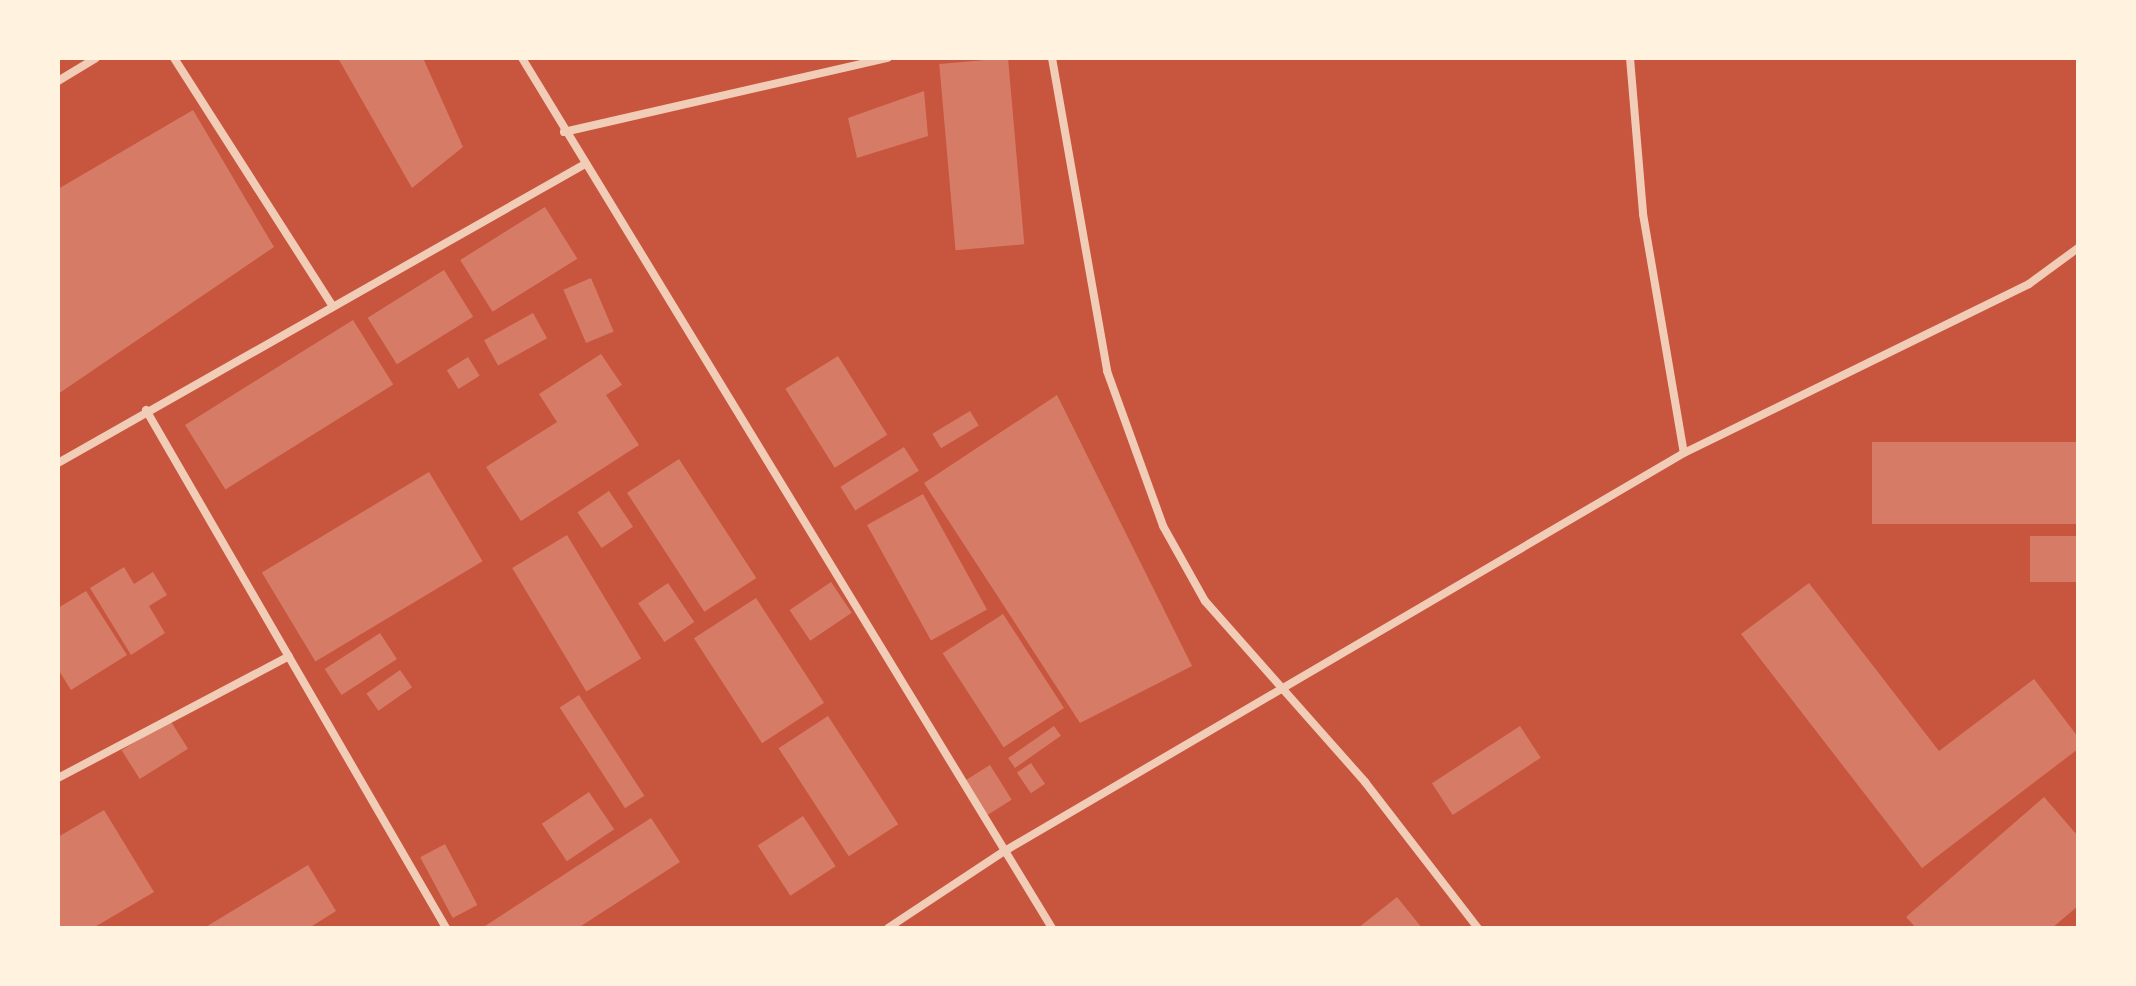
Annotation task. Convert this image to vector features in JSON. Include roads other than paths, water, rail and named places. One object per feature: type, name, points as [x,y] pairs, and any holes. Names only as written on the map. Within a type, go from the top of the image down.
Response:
[{"type":"street","points":[[58,81],[96,58]]},
{"type":"street","points":[[174,58],[332,305]]},
{"type":"street","points":[[522,58],[564,132],[1052,928]]},
{"type":"street","points":[[564,132],[888,58]]},
{"type":"street","points":[[1052,58],[1107,371],[1163,526],[1205,601],[1282,692],[1365,782],[1478,928]]},
{"type":"street","points":[[1630,58],[1643,214],[1684,453]]},
{"type":"street","points":[[58,463],[146,410],[585,164]]},
{"type":"street","points":[[888,928],[1003,852],[1282,692],[1684,453],[2029,284],[2078,248]]},
{"type":"street","points":[[146,410],[446,928]]},
{"type":"street","points":[[58,778],[289,656]]}]
